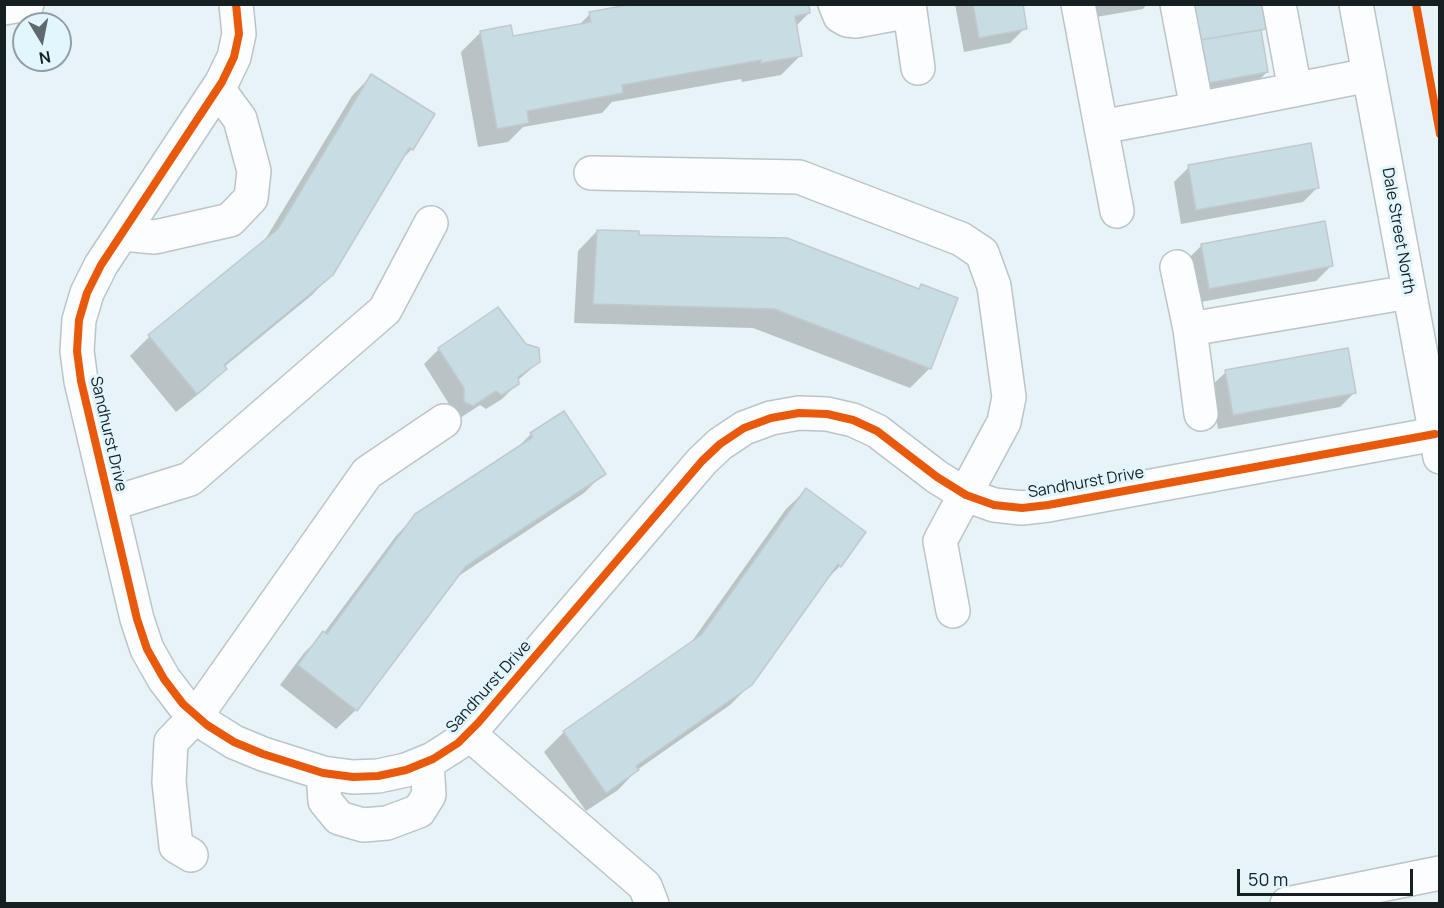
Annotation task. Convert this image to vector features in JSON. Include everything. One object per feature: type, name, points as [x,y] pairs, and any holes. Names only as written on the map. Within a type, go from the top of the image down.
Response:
[{"type":"street","points":[[4,8],[27,4]]},
{"type":"street","name":"Sandhurst Drive","points":[[236,4],[239,34],[234,57],[218,89],[101,265],[87,293],[79,320],[77,351],[81,381],[137,619],[147,649],[164,680],[196,716],[234,742],[263,754],[322,772],[352,777],[378,776],[406,770],[427,762],[458,743],[702,461],[720,444],[744,428],[771,418],[799,413],[827,414],[853,420],[877,431],[937,477],[966,495],[994,505],[1022,508],[1437,445]]},
{"type":"street","points":[[835,4],[840,16],[856,21],[909,8],[918,68]]},
{"type":"street","points":[[1078,4],[1117,211]]},
{"type":"street","points":[[1177,4],[1197,109]]},
{"type":"street","points":[[1280,4],[1295,90]]},
{"type":"street","name":"Dale Street North","points":[[1356,4],[1437,445]]},
{"type":"street","points":[[1101,128],[1369,75]]},
{"type":"street","points":[[122,234],[155,237],[230,220],[251,198],[254,171],[240,118],[218,89]]},
{"type":"street","points":[[591,173],[799,177],[961,239],[982,253],[994,286],[1009,397],[1004,422],[940,542],[953,611]]},
{"type":"street","points":[[110,504],[190,479],[385,310],[431,223]]},
{"type":"street","points":[[1177,267],[1190,329],[1201,414]]},
{"type":"street","points":[[1190,329],[1409,292]]},
{"type":"street","points":[[191,855],[176,846],[169,782],[171,742],[196,716],[367,473],[444,422]]},
{"type":"street","points":[[468,733],[645,886],[652,903]]},
{"type":"street","points":[[322,772],[325,801],[339,818],[363,825],[387,823],[419,811],[429,795],[427,762]]},
{"type":"street","points":[[1287,903],[1440,873]]},
{"type":"building","points":[[633,4],[809,4],[810,13],[795,16],[802,56],[761,63],[761,60],[622,85],[623,93],[527,111],[529,123],[497,129],[480,31],[511,25],[513,36],[591,22],[589,12]]},
{"type":"building","points":[[973,4],[1023,4],[1027,29],[979,38]]},
{"type":"building","points":[[1194,4],[1262,4],[1266,29],[1200,40]]},
{"type":"building","points":[[1261,30],[1268,72],[1208,83],[1200,40]]},
{"type":"building","points":[[371,74],[435,114],[413,150],[409,148],[333,275],[224,365],[227,369],[197,394],[148,335],[278,229]]},
{"type":"building","points":[[1311,143],[1319,188],[1196,210],[1188,165]]},
{"type":"building","points":[[1325,221],[1333,266],[1209,289],[1201,244]]},
{"type":"building","points":[[597,230],[639,231],[639,235],[787,238],[919,289],[921,284],[958,298],[931,369],[774,309],[593,304]]},
{"type":"building","points":[[498,307],[526,344],[539,348],[540,362],[518,377],[519,384],[502,395],[496,391],[473,406],[464,402],[464,388],[438,348]]},
{"type":"building","points":[[1348,348],[1356,393],[1233,415],[1225,370]]},
{"type":"building","points":[[564,411],[606,474],[466,566],[357,711],[298,665],[323,631],[327,634],[415,514],[533,437],[530,433]]},
{"type":"building","points":[[806,488],[866,532],[841,567],[838,564],[752,685],[636,766],[639,770],[606,793],[563,731],[701,635]]},
{"type":"cycle path","points":[[236,4],[239,34],[234,57],[222,82],[101,265],[87,293],[79,320],[77,351],[81,381],[137,619],[147,649],[164,679],[183,704],[207,725],[234,742],[263,754],[323,773],[353,777],[378,776],[406,770],[433,759],[458,743],[478,723],[702,461],[720,444],[744,428],[771,418],[799,413],[827,414],[853,420],[877,431],[937,477],[966,495],[994,505],[1022,508],[1435,434]]},
{"type":"cycle path","points":[[1416,4],[1440,134]]}]
